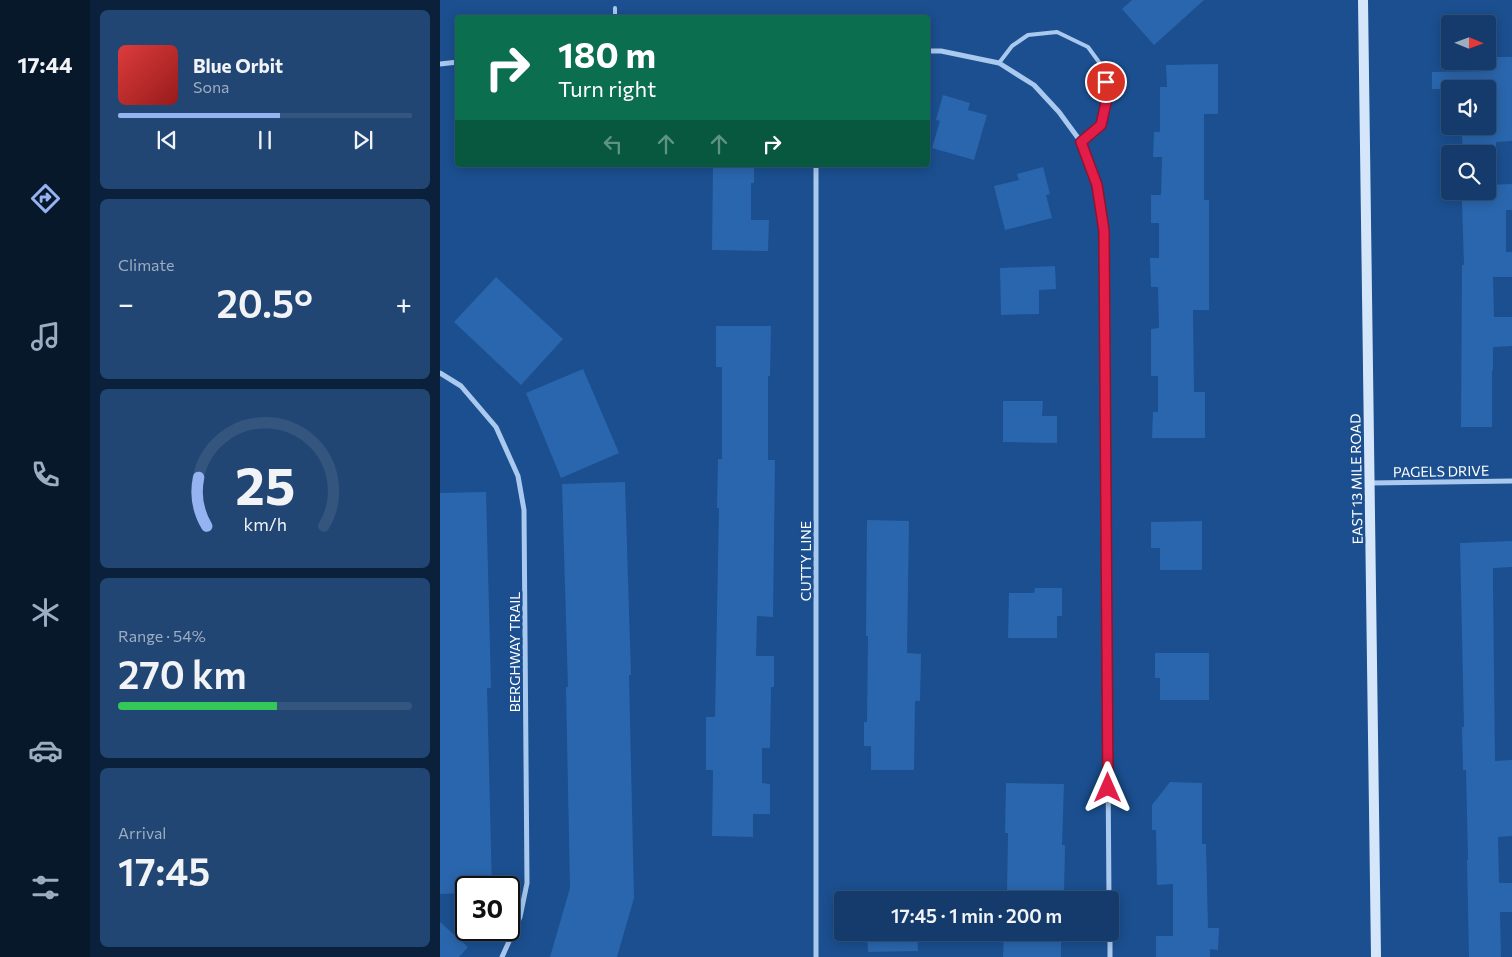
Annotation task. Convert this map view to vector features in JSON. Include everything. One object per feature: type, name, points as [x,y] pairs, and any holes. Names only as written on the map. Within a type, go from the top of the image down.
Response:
[{"type":"main road","name":"EAST 13 MILE ROAD","points":[[1363,0],[1376,957]]},
{"type":"street","points":[[930,51],[941,51],[1000,63],[1034,85],[1059,112],[1081,142],[1097,185],[1104,231],[1109,891]]},
{"type":"street","points":[[440,64],[455,62]]},
{"type":"street","name":"CUTTY LINE","points":[[816,167],[816,957]]},
{"type":"street","name":"BERGHWAY TRAIL","points":[[440,373],[461,386],[496,427],[518,476],[524,510],[527,883],[520,917],[502,957]]},
{"type":"street","name":"PAGELS DRIVE","points":[[1370,483],[1512,481]]},
{"type":"street","points":[[1110,941],[1110,957]]},
{"type":"lane","points":[[615,8],[615,15]]},
{"type":"lane","points":[[1000,63],[1012,46],[1028,35],[1056,32],[1088,47],[1104,69],[1108,94],[1101,125],[1081,142]]},
{"type":"building","points":[[1132,0],[1204,0],[1154,45],[1122,9]]},
{"type":"building","points":[[1496,57],[1512,57],[1512,141],[1496,142],[1496,145],[1462,145],[1462,136],[1496,135],[1496,80],[1441,80],[1441,89],[1432,89],[1432,72],[1496,70]]},
{"type":"building","points":[[1218,64],[1218,114],[1204,114],[1204,200],[1209,200],[1209,310],[1193,310],[1194,392],[1205,392],[1205,438],[1152,438],[1153,412],[1158,412],[1158,376],[1151,376],[1151,329],[1159,328],[1158,287],[1151,287],[1150,258],[1159,258],[1159,223],[1151,223],[1151,195],[1161,195],[1162,157],[1153,157],[1154,132],[1160,132],[1160,87],[1167,87],[1166,65]]},
{"type":"building","points":[[943,95],[970,103],[968,110],[987,115],[974,160],[932,148],[940,121],[936,120]]},
{"type":"building","points":[[713,167],[754,167],[754,183],[751,183],[751,220],[769,220],[768,251],[712,250]]},
{"type":"building","points":[[1043,167],[1050,194],[1046,195],[1052,218],[1005,230],[994,186],[1019,180],[1017,174]]},
{"type":"building","points":[[1512,184],[1512,210],[1506,210],[1506,252],[1512,252],[1512,277],[1493,277],[1494,317],[1512,317],[1512,346],[1493,347],[1492,427],[1461,427],[1462,265],[1464,265],[1462,201],[1496,200],[1496,185]]},
{"type":"building","points":[[1055,266],[1056,289],[1039,290],[1039,314],[1001,315],[1000,268]]},
{"type":"building","points":[[496,277],[563,339],[521,385],[454,322]]},
{"type":"building","points":[[716,326],[771,326],[770,376],[768,376],[768,460],[775,460],[773,617],[757,616],[756,656],[774,656],[774,687],[771,687],[770,748],[762,748],[762,783],[770,784],[770,814],[753,814],[753,837],[712,836],[713,770],[706,770],[706,717],[715,717],[719,508],[717,508],[718,459],[722,459],[722,367],[716,367]]},
{"type":"building","points":[[583,369],[619,453],[561,478],[526,393]]},
{"type":"building","points":[[1003,401],[1043,401],[1042,416],[1057,416],[1057,443],[1003,442]]},
{"type":"building","points":[[625,482],[631,675],[629,675],[634,898],[617,957],[550,957],[570,888],[566,687],[568,687],[562,484]]},
{"type":"building","points":[[486,492],[491,688],[487,688],[492,876],[455,876],[455,893],[440,894],[440,493]]},
{"type":"building","points":[[867,520],[909,521],[907,653],[921,654],[920,701],[915,701],[914,770],[871,770],[871,746],[864,746],[864,722],[867,722]]},
{"type":"building","points":[[1202,521],[1202,570],[1160,570],[1160,548],[1151,548],[1151,522]]},
{"type":"building","points":[[1512,541],[1512,567],[1493,568],[1493,585],[1495,761],[1512,760],[1512,836],[1498,837],[1499,883],[1512,883],[1512,912],[1500,912],[1501,957],[1469,957],[1466,770],[1463,770],[1462,727],[1464,727],[1460,543]]},
{"type":"building","points":[[1035,588],[1062,588],[1062,616],[1057,616],[1057,638],[1008,638],[1009,593],[1034,593]]},
{"type":"building","points":[[1155,653],[1209,653],[1209,700],[1160,700],[1160,678],[1155,678]]},
{"type":"building","points":[[1170,782],[1202,783],[1202,844],[1206,844],[1208,928],[1219,928],[1218,950],[1210,949],[1210,957],[1156,957],[1156,936],[1173,936],[1173,884],[1157,885],[1156,830],[1152,830],[1152,805]]},
{"type":"building","points":[[1006,783],[1064,784],[1062,845],[1065,845],[1064,891],[1007,891],[1008,833],[1005,833]]},
{"type":"building","points":[[440,922],[455,935],[455,941],[461,941],[468,947],[459,957],[440,957]]},
{"type":"building","points":[[867,941],[917,941],[918,951],[868,952]]},
{"type":"building","points":[[1004,941],[1061,941],[1061,957],[1003,957]]},
{"type":"route","points":[[1106,82],[1108,94],[1101,125],[1081,142],[1097,185],[1104,231],[1108,788]]}]
